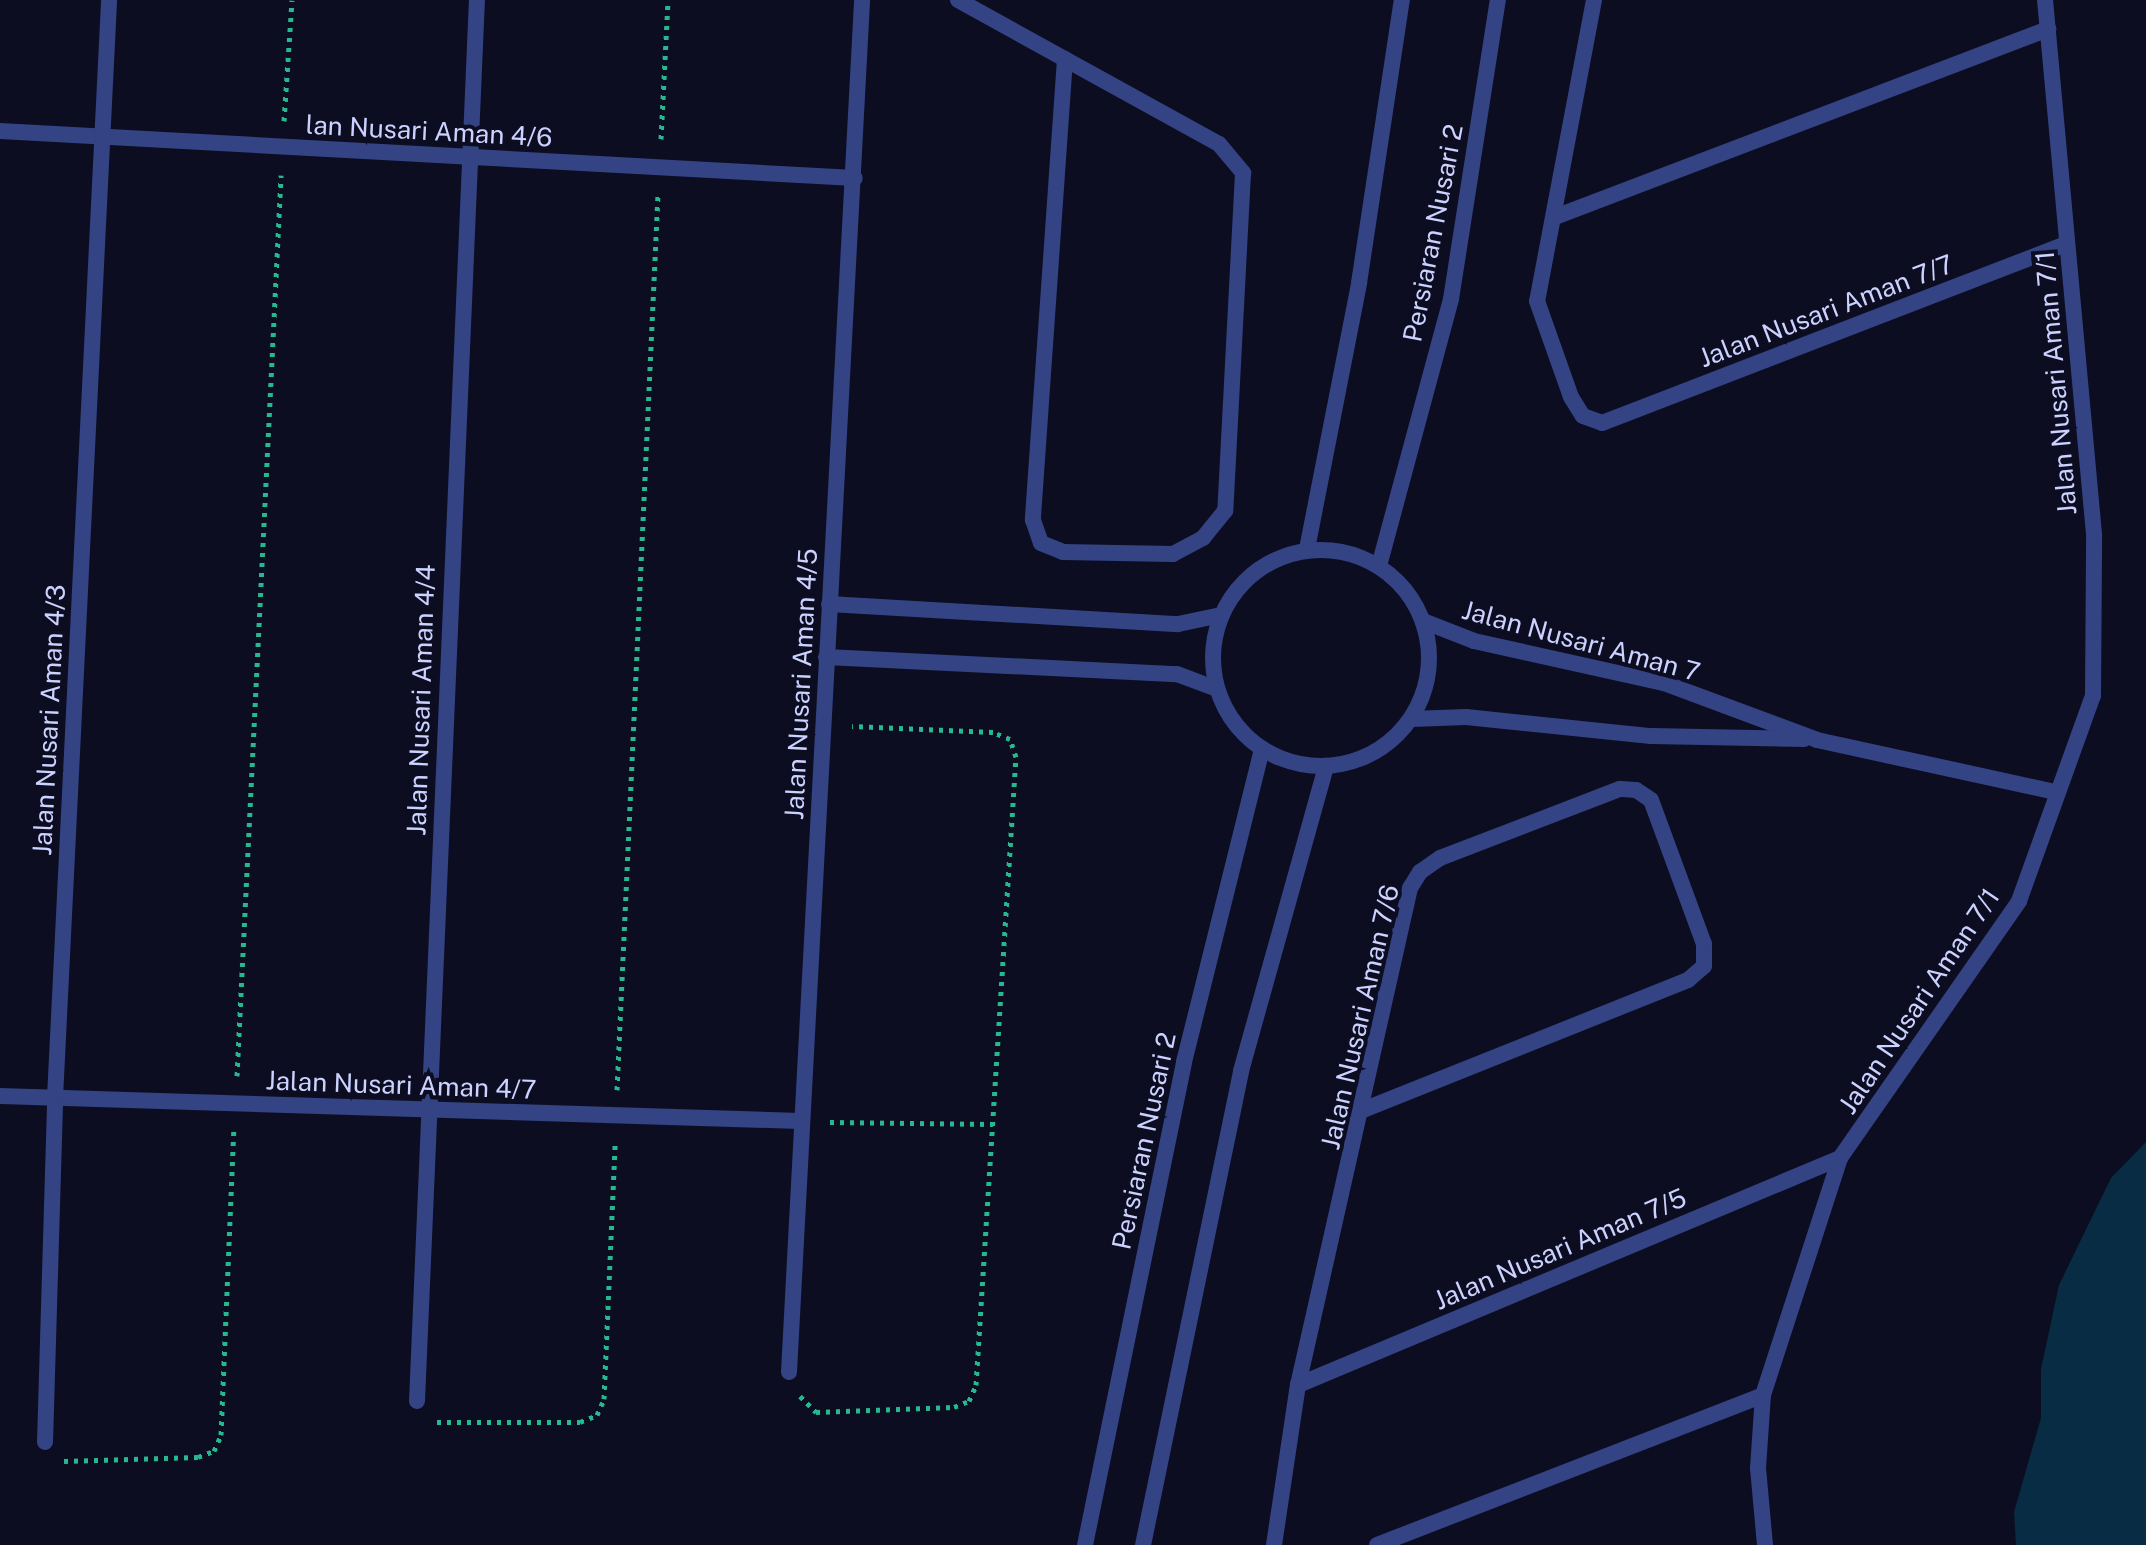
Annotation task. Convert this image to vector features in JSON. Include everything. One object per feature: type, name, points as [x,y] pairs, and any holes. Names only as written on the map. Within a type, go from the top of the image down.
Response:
[{"type":"street","name":"Jalan Nusari Aman 4/3","points":[[45,1442],[55,1098],[109,0]]},
{"type":"street","name":"Jalan Nusari Aman 4/4","points":[[417,1401],[477,0]]},
{"type":"street","name":"Jalan Nusari Aman 4/5","points":[[789,1372],[800,1121],[855,178],[862,0]]},
{"type":"street","points":[[958,0],[1065,59],[1219,144],[1243,173],[1225,511],[1203,538],[1173,554],[1063,552],[1041,543],[1033,520],[1065,59]]},
{"type":"street","points":[[1307,549],[1359,283],[1402,0]]},
{"type":"street","name":"Persiaran Nusari 2","points":[[1379,566],[1451,299],[1498,0]]},
{"type":"street","points":[[1555,217],[1594,0]]},
{"type":"street","name":"Jalan Nusari Aman 7/1","points":[[1765,1545],[1758,1468],[1763,1395],[1840,1158],[2019,901],[2093,696],[2094,534],[2045,0]]},
{"type":"street","points":[[1555,217],[2048,29]]},
{"type":"street","name":"lan Nusari Aman 4/6","points":[[0,131],[855,178]]},
{"type":"street","name":"Jalan Nusari Aman 7/7","points":[[1555,217],[1537,301],[1571,397],[1583,416],[1602,423],[2067,244]]},
{"type":"street","points":[[1307,549],[1344,551],[1379,566],[1407,591],[1423,621],[1429,654],[1425,688],[1411,719],[1388,743],[1359,760],[1326,766],[1293,762],[1262,749],[1234,723],[1217,689],[1213,652],[1221,615],[1241,583],[1271,560],[1307,549]]},
{"type":"street","points":[[829,604],[1178,624],[1221,615]]},
{"type":"street","name":"Jalan Nusari Aman 7","points":[[1423,621],[1474,641],[1664,683],[1817,740],[2056,792]]},
{"type":"street","points":[[826,657],[1177,674],[1217,689]]},
{"type":"street","name":"Jalan Nusari Aman 7","points":[[1411,719],[1466,717],[1651,736],[1817,740]]},
{"type":"street","name":"Persiaran Nusari 2","points":[[1085,1545],[1184,1062],[1262,749]]},
{"type":"street","points":[[1143,1545],[1241,1071],[1326,766]]},
{"type":"street","name":"Jalan Nusari Aman 7/6","points":[[1274,1545],[1298,1385],[1363,1110],[1410,888],[1420,872],[1440,858],[1620,789],[1636,790],[1651,800],[1704,944],[1704,966],[1688,980],[1363,1110]]},
{"type":"street","name":"Jalan Nusari Aman 4/7","points":[[0,1096],[800,1121]]},
{"type":"street","name":"Jalan Nusari Aman 7/5","points":[[1298,1385],[1840,1158]]},
{"type":"street","points":[[1377,1545],[1763,1395]]},
{"type":"path","points":[[45,1442],[52,1457],[67,1461],[198,1457],[214,1451],[221,1435],[282,147],[292,0]]},
{"type":"path","points":[[417,1401],[424,1417],[438,1422],[580,1422],[597,1415],[604,1399],[668,0]]},
{"type":"path","points":[[789,1372],[800,1398],[816,1412],[954,1407],[969,1401],[976,1385],[1016,757],[1010,739],[993,732],[823,724]]},
{"type":"path","points":[[800,1121],[993,1124]]},
{"type":"water","points":[[2146,1142],[2146,1545],[2016,1545],[2014,1512],[2041,1418],[2041,1369],[2059,1285],[2111,1178]]}]
